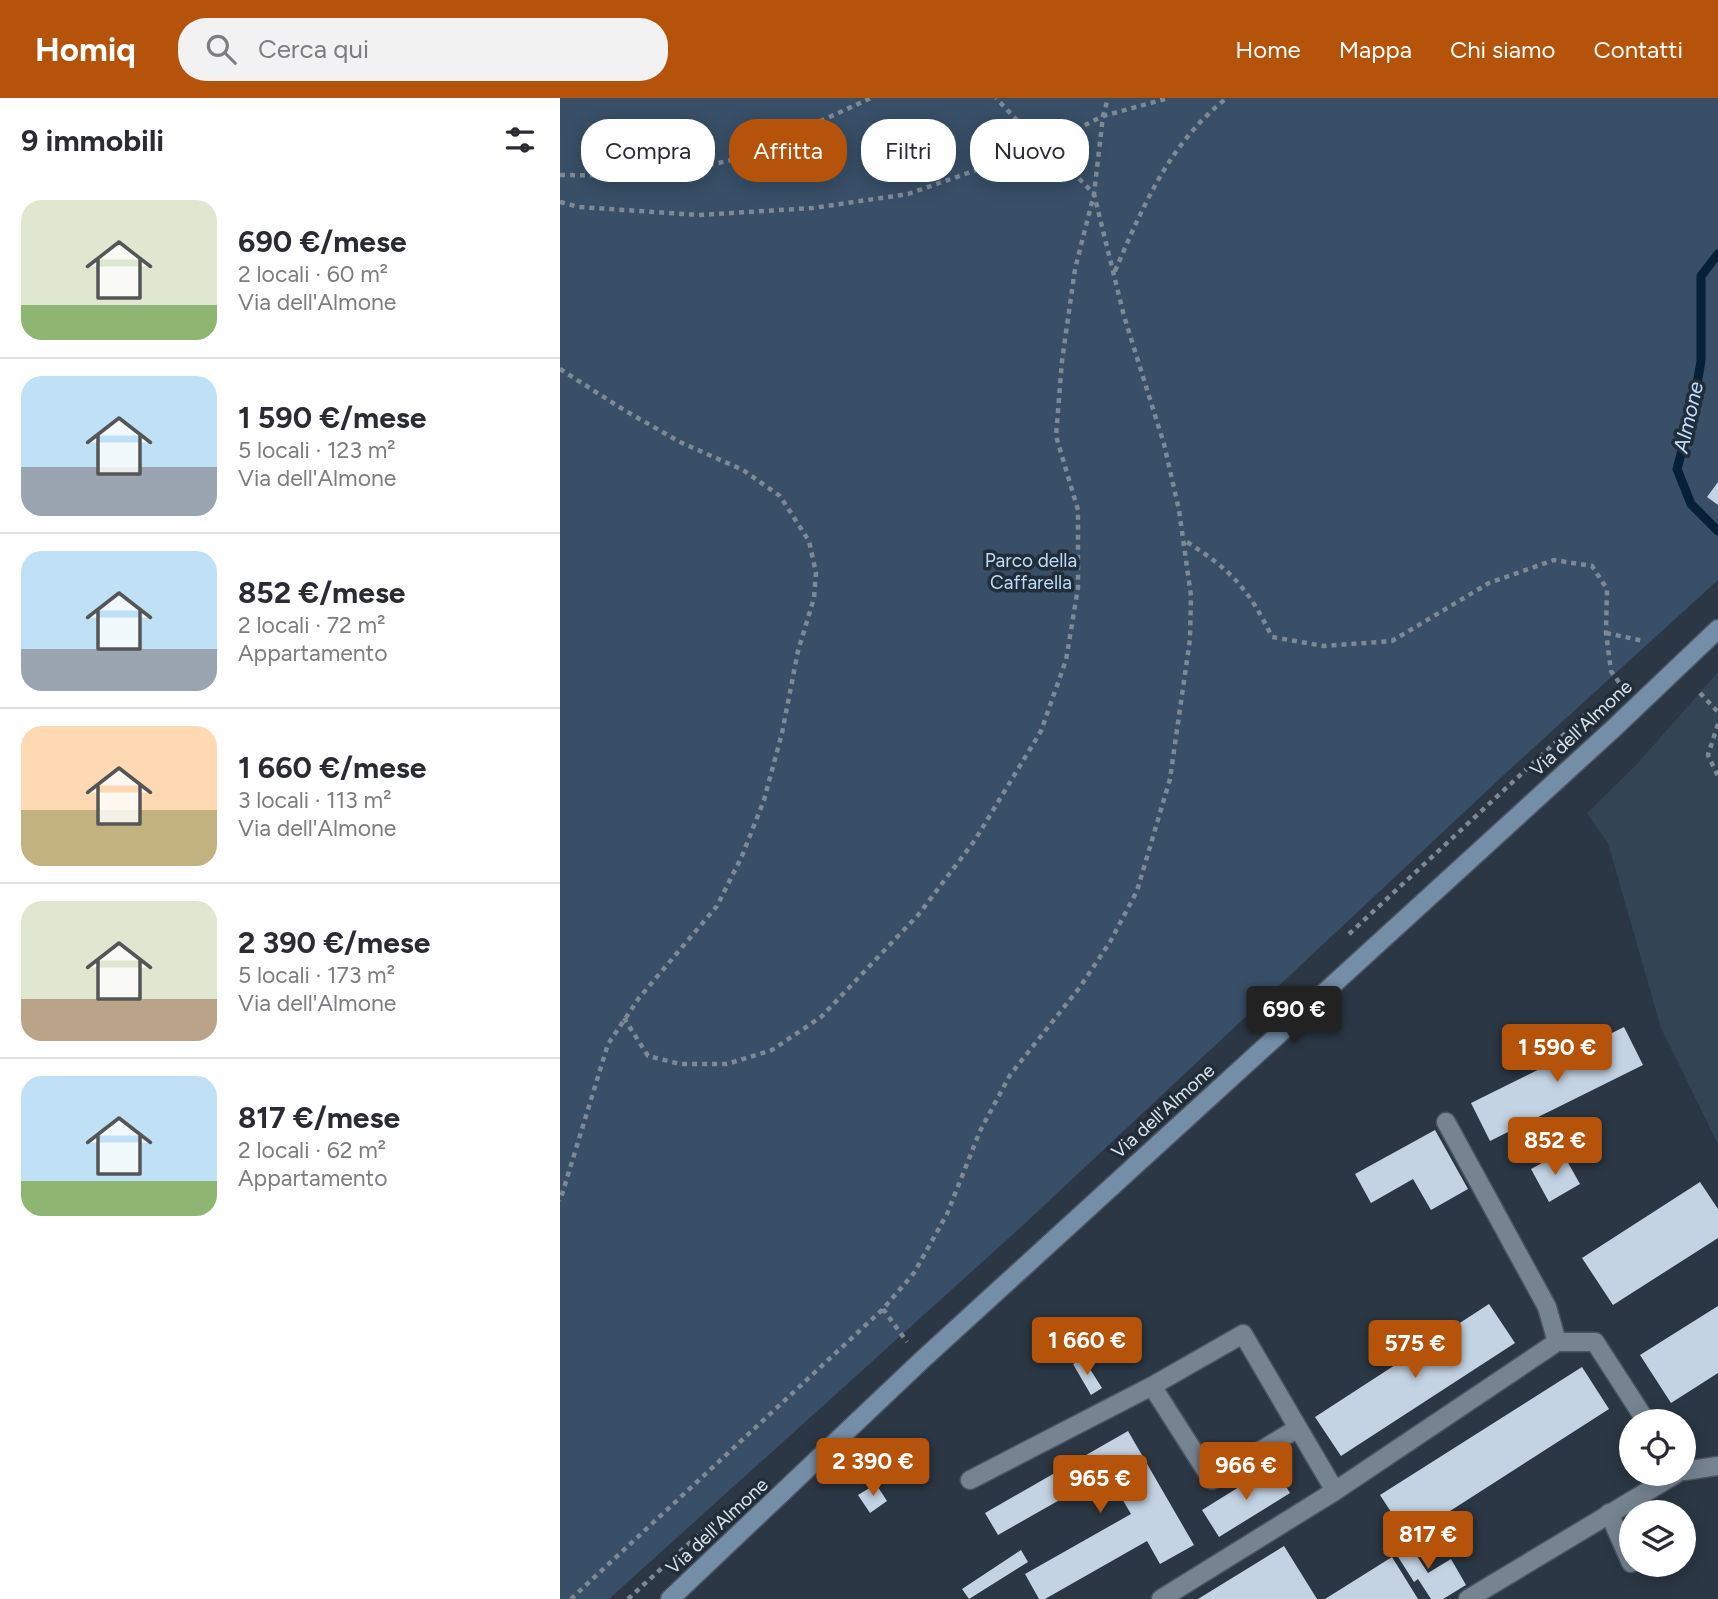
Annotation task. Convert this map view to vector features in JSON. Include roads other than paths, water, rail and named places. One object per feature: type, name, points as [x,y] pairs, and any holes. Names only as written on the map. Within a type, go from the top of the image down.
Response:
[{"type":"main road","name":"Via dell'Almone","points":[[670,1599],[922,1360],[1718,629]]},
{"type":"lane","points":[[1446,1122],[1546,1307],[1557,1342]]},
{"type":"lane","points":[[970,1480],[1152,1386],[1242,1334],[1335,1491]]},
{"type":"lane","points":[[1161,1599],[1335,1491],[1557,1342],[1595,1342],[1639,1409]]},
{"type":"lane","points":[[1152,1386],[1212,1480],[1298,1428]]},
{"type":"lane","points":[[1696,1469],[1718,1466]]},
{"type":"lane","points":[[1468,1599],[1655,1486]]},
{"type":"lane","points":[[1609,1513],[1619,1536]]},
{"type":"waterway","name":"Almone","points":[[1718,254],[1701,276],[1701,361],[1692,413],[1677,469],[1691,504],[1718,531]]},
{"type":"park label","name":"Parco della Caffarella","points":[[1031,571]]}]
